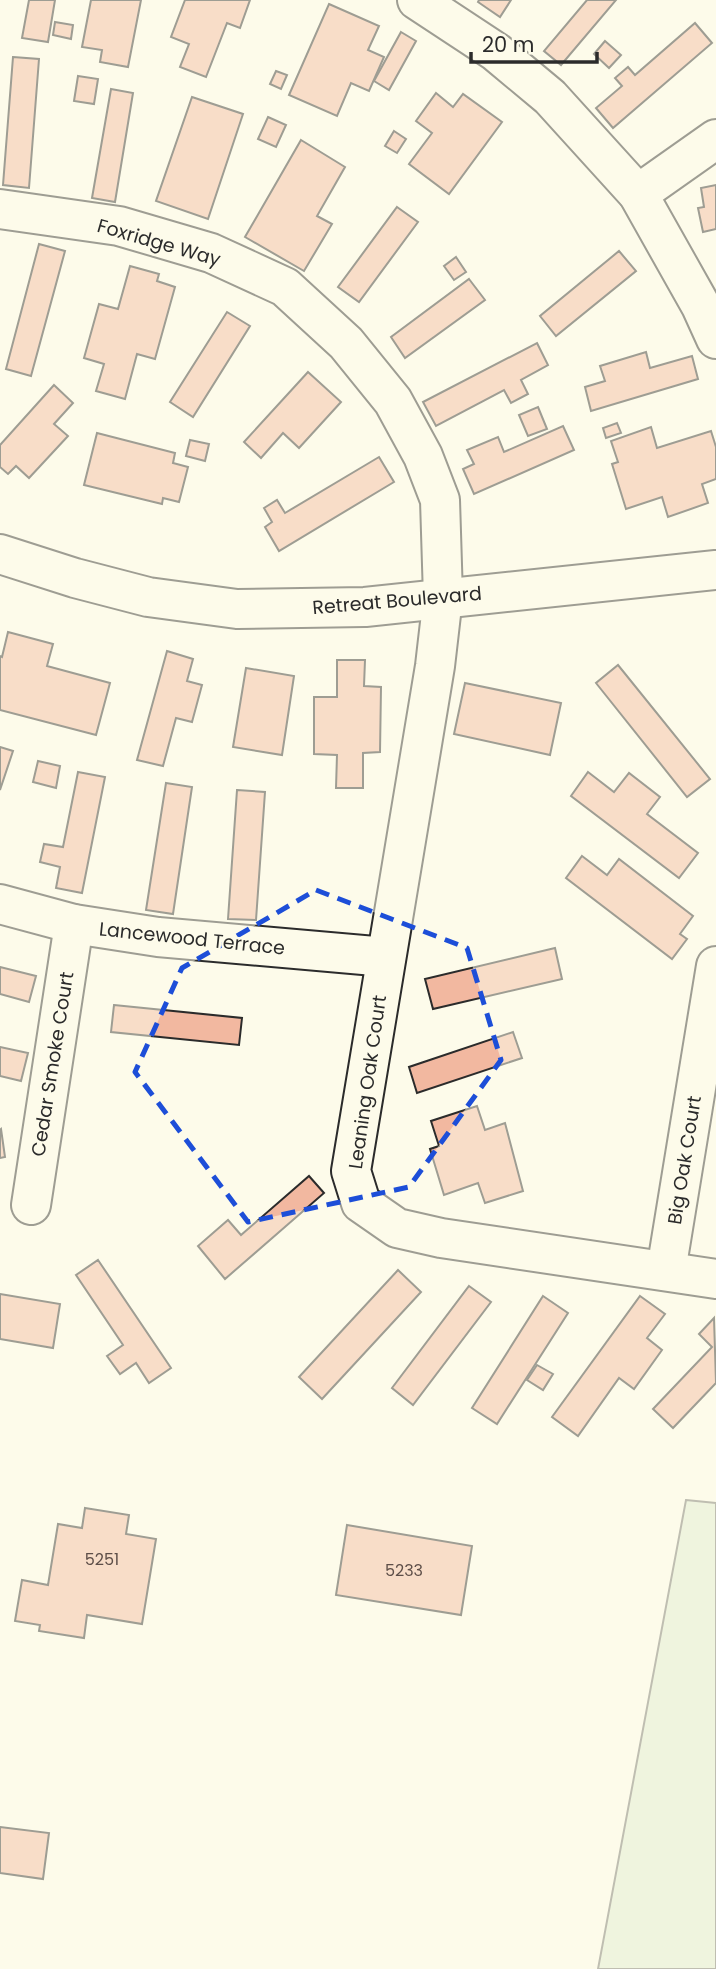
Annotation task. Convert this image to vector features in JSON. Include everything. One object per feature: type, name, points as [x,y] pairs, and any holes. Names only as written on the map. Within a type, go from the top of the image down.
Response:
[{"type":"street","points":[[417,0],[496,52],[550,97],[638,194],[701,306],[716,339]]},
{"type":"street","points":[[638,194],[716,139]]},
{"type":"street","name":"Foxridge Way","points":[[0,209],[119,226],[211,253],[285,287],[346,343],[393,401],[423,456],[440,499],[443,597]]},
{"type":"street","name":"Retreat Boulevard","points":[[0,554],[75,578],[148,597],[237,609],[365,607],[716,570]]},
{"type":"street","name":"Leaning Oak Court","points":[[443,597],[435,666],[351,1171],[362,1203],[397,1228],[440,1238],[716,1279]]},
{"type":"street","name":"Lancewood Terrace","points":[[0,904],[74,924],[158,937],[386,957]]},
{"type":"street","name":"Cedar Smoke Court","points":[[31,1205],[74,924]]},
{"type":"street","name":"Big Oak Court","points":[[666,1271],[716,965]]},
{"type":"highlighted area","points":[[316,890],[467,948],[501,1060],[409,1187],[248,1222],[135,1072],[182,968]]},
{"type":"green space","points":[[686,1500],[716,1503],[716,1969],[598,1969]]},
{"type":"building","points":[[29,0],[55,0],[48,42],[22,38]]},
{"type":"building","points":[[91,0],[141,0],[128,67],[100,62],[102,50],[82,47]]},
{"type":"building","points":[[185,0],[250,0],[240,28],[227,23],[206,77],[180,67],[189,44],[171,37]]},
{"type":"building","points":[[511,0],[500,17],[478,2]]},
{"type":"building","points":[[587,0],[616,0],[561,65],[544,51]]},
{"type":"building","points":[[329,4],[379,26],[368,50],[384,57],[369,91],[351,83],[337,116],[289,95]]},
{"type":"building","points":[[55,22],[73,25],[71,39],[53,35]]},
{"type":"building","points":[[695,23],[712,43],[613,128],[596,108],[622,86],[615,78],[628,67],[635,75]]},
{"type":"building","points":[[401,32],[416,41],[389,90],[374,81]]},
{"type":"building","points":[[605,41],[621,55],[609,68],[594,54]]},
{"type":"building","points":[[13,57],[39,59],[29,188],[3,185]]},
{"type":"building","points":[[276,71],[287,75],[281,89],[270,84]]},
{"type":"building","points":[[78,76],[98,79],[94,104],[74,101]]},
{"type":"building","points":[[111,89],[133,93],[115,202],[92,198]]},
{"type":"building","points":[[436,93],[453,107],[463,94],[502,122],[449,194],[409,164],[432,133],[416,121]]},
{"type":"building","points":[[192,97],[243,114],[208,219],[156,201]]},
{"type":"building","points":[[268,117],[286,125],[276,147],[258,139]]},
{"type":"building","points":[[394,131],[406,139],[397,153],[385,146]]},
{"type":"building","points":[[301,140],[345,167],[317,216],[332,224],[304,271],[245,237]]},
{"type":"building","points":[[716,185],[716,229],[703,232],[698,208],[704,207],[701,188]]},
{"type":"building","points":[[397,207],[418,222],[359,302],[338,287]]},
{"type":"building","points":[[39,244],[65,251],[31,376],[6,369]]},
{"type":"building","points":[[619,251],[636,271],[556,336],[540,316]]},
{"type":"building","points":[[456,257],[466,272],[454,280],[444,266]]},
{"type":"building","points":[[130,266],[159,274],[157,281],[175,287],[155,359],[137,354],[125,399],[96,391],[104,364],[84,358],[99,304],[118,309]]},
{"type":"building","points":[[469,279],[485,300],[405,358],[391,337]]},
{"type":"building","points":[[227,312],[250,326],[193,417],[170,402]]},
{"type":"building","points":[[537,343],[548,365],[521,380],[528,394],[511,403],[504,390],[436,426],[423,402]]},
{"type":"building","points":[[646,352],[650,368],[692,356],[698,379],[591,411],[585,387],[605,381],[600,366]]},
{"type":"building","points":[[308,372],[341,402],[299,448],[283,433],[261,458],[244,442]]},
{"type":"building","points":[[54,385],[73,403],[54,424],[68,436],[29,478],[16,466],[8,474],[0,467],[0,445]]},
{"type":"building","points":[[538,407],[547,429],[528,436],[519,415]]},
{"type":"building","points":[[617,423],[621,433],[606,438],[603,428]]},
{"type":"building","points":[[563,426],[574,450],[474,494],[463,469],[474,464],[467,450],[498,437],[504,452]]},
{"type":"building","points":[[651,427],[657,448],[711,431],[716,447],[716,479],[702,484],[708,503],[668,517],[662,497],[626,509],[612,464],[618,462],[611,441]]},
{"type":"building","points":[[97,433],[175,453],[173,463],[188,467],[179,502],[163,498],[162,504],[84,485]]},
{"type":"building","points":[[190,440],[209,444],[205,461],[186,456]]},
{"type":"building","points":[[379,457],[394,482],[279,551],[265,527],[272,522],[264,508],[277,500],[285,513]]},
{"type":"building","points":[[8,632],[53,644],[47,666],[110,683],[96,735],[0,710],[0,656],[2,657]]},
{"type":"building","points":[[167,651],[193,659],[187,681],[202,685],[192,722],[176,718],[163,766],[137,760]]},
{"type":"building","points":[[337,660],[365,660],[364,686],[381,687],[380,752],[363,753],[363,788],[336,788],[337,755],[314,754],[314,697],[337,697]]},
{"type":"building","points":[[618,665],[710,779],[687,797],[596,683]]},
{"type":"building","points":[[246,668],[294,676],[282,755],[233,747]]},
{"type":"building","points":[[465,683],[561,703],[550,755],[454,734]]},
{"type":"building","points":[[0,747],[13,751],[0,790]]},
{"type":"building","points":[[38,761],[60,766],[56,788],[33,782]]},
{"type":"building","points":[[78,772],[105,777],[82,893],[56,888],[60,867],[40,862],[44,844],[63,847]]},
{"type":"building","points":[[588,772],[614,792],[629,773],[660,797],[647,814],[698,853],[679,878],[571,796]]},
{"type":"building","points":[[166,783],[192,787],[173,914],[146,910]]},
{"type":"building","points":[[237,790],[265,792],[256,920],[228,919]]},
{"type":"building","points":[[582,856],[607,875],[619,859],[693,916],[680,934],[687,939],[672,959],[566,878]]},
{"type":"building","points":[[555,948],[562,979],[433,1009],[425,979]]},
{"type":"building","points":[[0,967],[36,976],[29,1002],[0,994]]},
{"type":"building","points":[[114,1005],[242,1018],[239,1045],[111,1032]]},
{"type":"building","points":[[513,1032],[522,1058],[417,1093],[409,1067]]},
{"type":"building","points":[[0,1047],[28,1053],[21,1081],[0,1076]]},
{"type":"building","points":[[477,1106],[485,1130],[505,1123],[523,1191],[485,1203],[478,1183],[444,1195],[430,1149],[439,1146],[431,1121]]},
{"type":"building","points":[[0,1130],[5,1157],[0,1158]]},
{"type":"building","points":[[309,1176],[324,1193],[225,1279],[198,1246],[228,1220],[241,1235]]},
{"type":"building","points":[[98,1260],[171,1368],[149,1383],[136,1363],[120,1374],[107,1356],[123,1345],[76,1275]]},
{"type":"building","points":[[398,1270],[421,1292],[322,1399],[299,1377]]},
{"type":"building","points":[[469,1286],[491,1302],[413,1405],[392,1388]]},
{"type":"building","points":[[0,1294],[60,1304],[53,1348],[0,1339]]},
{"type":"building","points":[[543,1296],[568,1313],[497,1424],[472,1408]]},
{"type":"building","points":[[640,1296],[665,1314],[647,1338],[662,1350],[634,1389],[619,1378],[578,1436],[552,1417]]},
{"type":"building","points":[[714,1318],[716,1383],[673,1428],[653,1409],[712,1347],[699,1334]]},
{"type":"building","points":[[537,1365],[553,1374],[543,1390],[527,1380]]},
{"type":"building","points":[[85,1508],[129,1515],[126,1534],[156,1539],[142,1624],[87,1615],[84,1638],[39,1631],[40,1625],[15,1621],[22,1580],[48,1585],[58,1524],[82,1528]]},
{"type":"building","points":[[347,1525],[472,1546],[461,1615],[336,1595]]},
{"type":"building","points":[[0,1827],[49,1833],[43,1879],[0,1873]]}]
